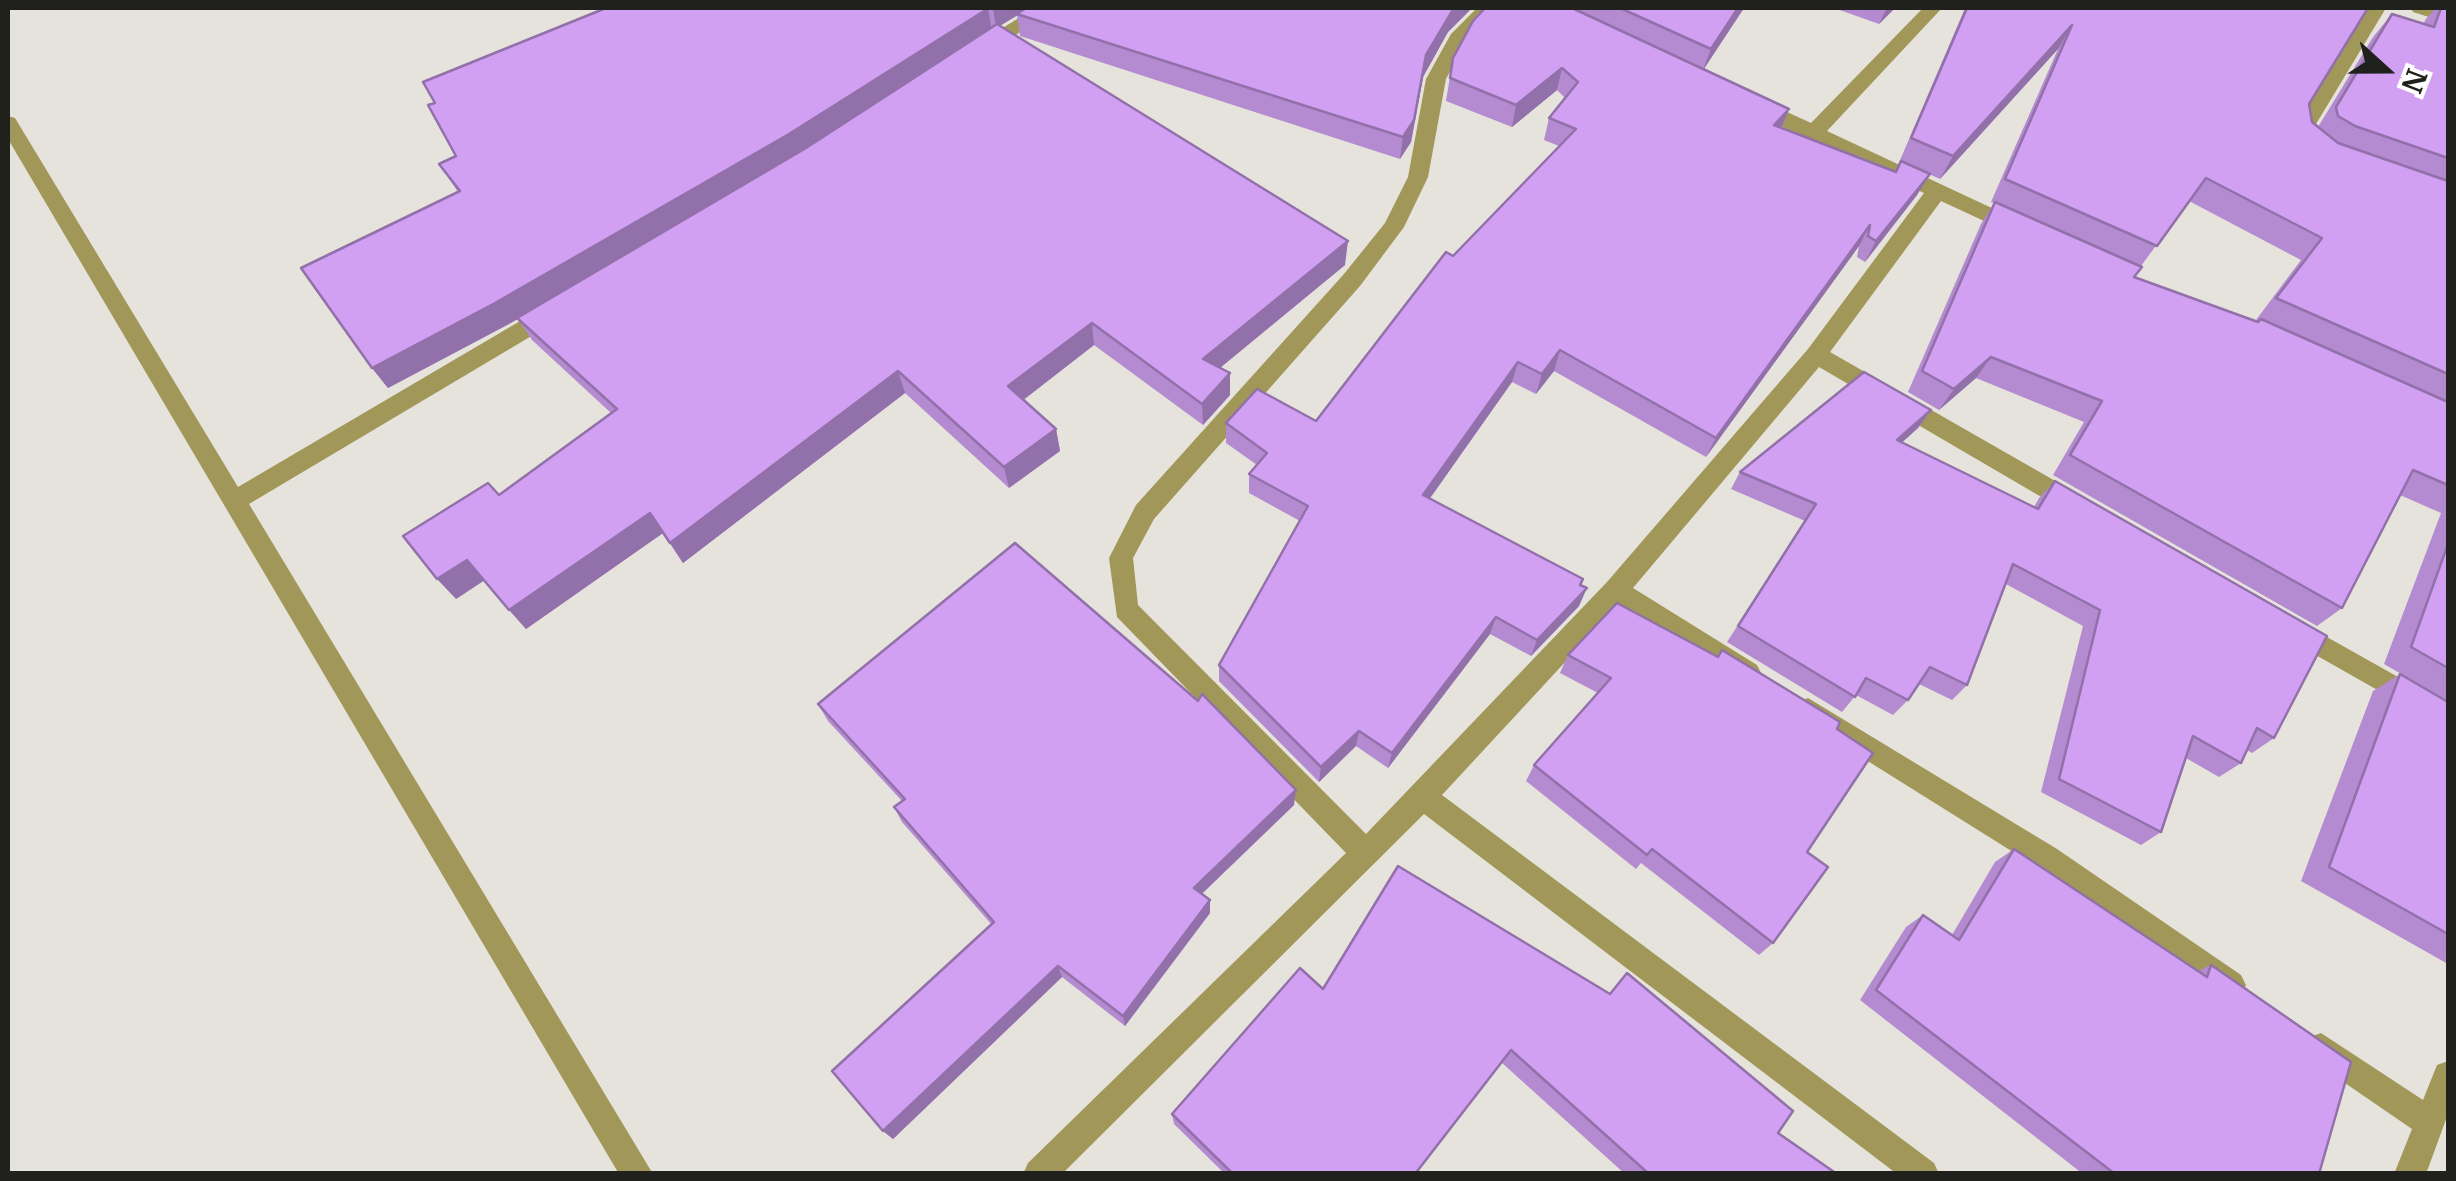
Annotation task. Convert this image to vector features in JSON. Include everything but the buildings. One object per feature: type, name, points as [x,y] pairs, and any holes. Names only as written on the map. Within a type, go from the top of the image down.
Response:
[{"type":"street","points":[[966,60],[1047,8]]},
{"type":"street","points":[[1364,852],[1126,609],[1121,558],[1146,512],[1394,228],[1418,178],[1436,79],[1458,38],[1487,8]]},
{"type":"street","points":[[1813,133],[1934,8]]},
{"type":"street","points":[[2326,157],[2306,144],[2303,128],[2377,8]]},
{"type":"street","points":[[2420,8],[2448,17]]},
{"type":"street","points":[[1742,100],[2042,240]]},
{"type":"street","points":[[8,123],[637,1174]]},
{"type":"street","points":[[1039,1174],[1422,796],[1616,590],[1816,355],[1936,192]]},
{"type":"street","points":[[234,502],[570,303]]},
{"type":"street","points":[[1816,355],[2106,522]]},
{"type":"street","points":[[1616,590],[2047,858],[2254,1001]]},
{"type":"street","points":[[2278,620],[2448,718]]},
{"type":"street","points":[[1422,796],[1923,1174]]},
{"type":"street","points":[[2301,1034],[2428,1122]]},
{"type":"street","points":[[2410,1174],[2428,1122],[2448,1081]]}]
